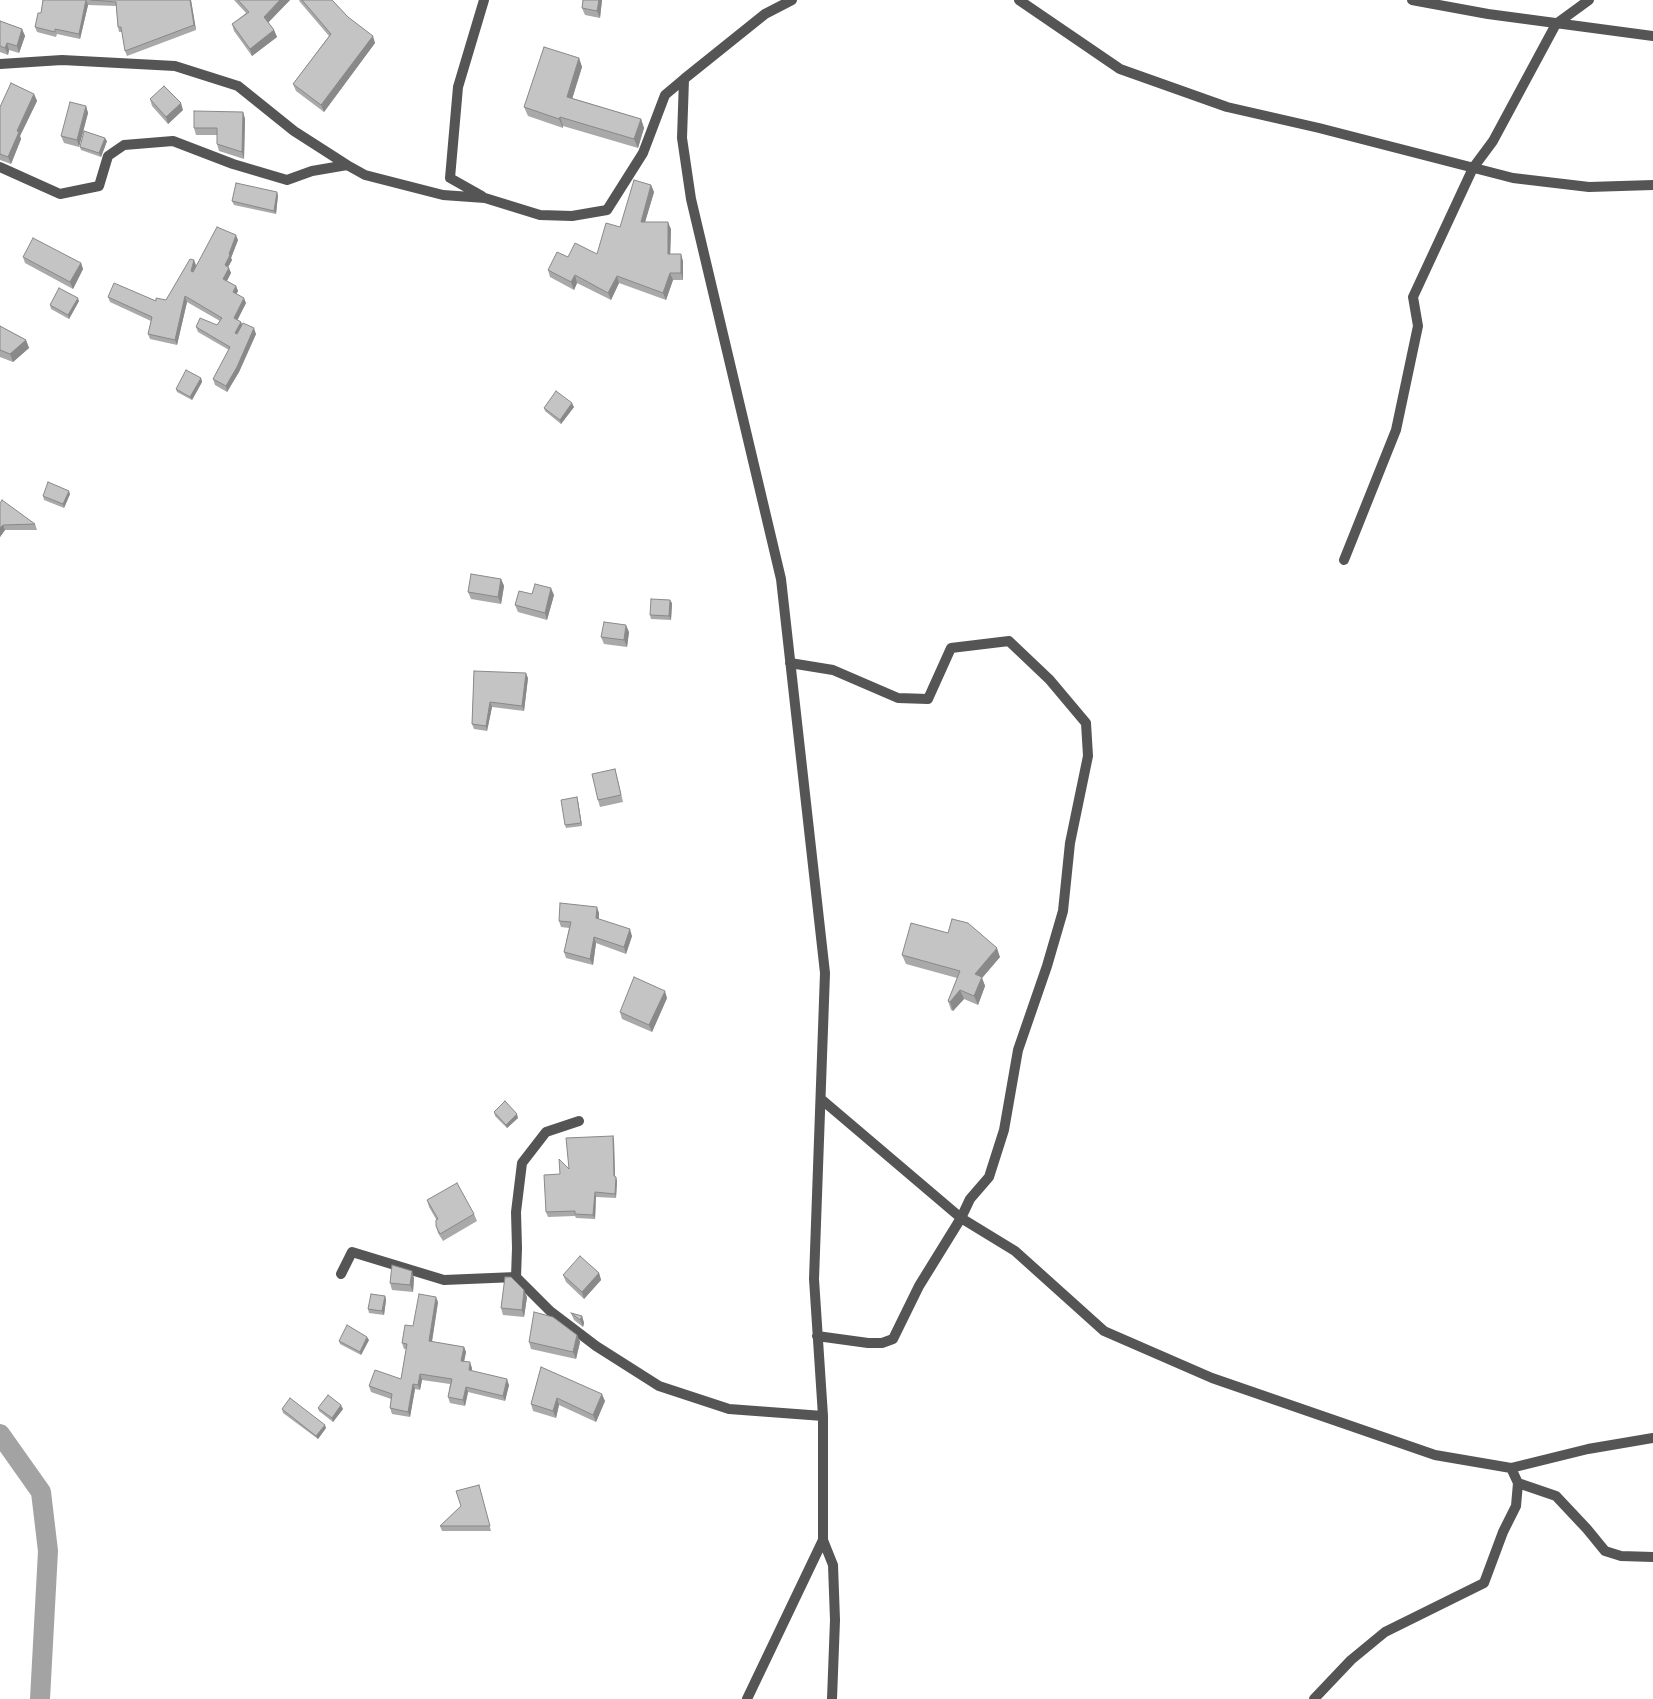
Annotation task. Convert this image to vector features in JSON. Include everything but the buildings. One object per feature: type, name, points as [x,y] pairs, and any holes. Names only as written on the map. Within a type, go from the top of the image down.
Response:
[{"type":"street","points":[[484,0],[458,87],[450,178],[485,198],[540,215],[572,216],[607,210],[642,153],[665,95],[765,14],[792,0]]},
{"type":"street","points":[[1019,0],[1120,69],[1227,106],[1513,178],[1589,187],[1653,185]]},
{"type":"street","points":[[1412,0],[1488,14],[1653,36]]},
{"type":"street","points":[[1344,560],[1396,430],[1418,326],[1413,297],[1473,168],[1493,141],[1556,24],[1588,0]]},
{"type":"street","points":[[0,64],[62,60],[175,66],[238,86],[294,131],[365,175],[443,195],[485,198]]},
{"type":"street","points":[[684,79],[682,138],[690,199],[781,579],[825,973],[814,1279],[823,1416],[823,1540],[834,1565],[835,1620],[832,1699]]},
{"type":"street","points":[[0,166],[60,194],[99,186],[108,156],[124,145],[173,141],[233,164],[287,180],[312,171],[347,165]]},
{"type":"street","points":[[790,663],[833,670],[898,698],[928,698],[950,648],[1009,641],[1050,679],[1086,723],[1088,756],[1070,843],[1063,911],[1047,966],[1018,1050],[1004,1130],[989,1177],[970,1199],[919,1286],[893,1339],[882,1343],[868,1343],[817,1336]]},
{"type":"street","points":[[821,1099],[960,1218],[1015,1251],[1104,1331],[1212,1378],[1435,1455],[1510,1468],[1588,1449],[1653,1438]]},
{"type":"street","points":[[579,1121],[546,1132],[522,1163],[516,1212],[516,1277],[550,1311],[596,1346],[659,1386],[729,1409],[823,1416]]},
{"type":"street","points":[[340,1274],[352,1252],[444,1280],[516,1277]]},
{"type":"street","points":[[1314,1699],[1351,1660],[1385,1632],[1484,1583],[1503,1532],[1516,1506],[1518,1483],[1510,1468]]},
{"type":"street","points":[[1518,1483],[1556,1496],[1588,1529],[1605,1551],[1621,1556],[1653,1557]]},
{"type":"street","points":[[747,1699],[823,1540]]},
{"type":"waterway","points":[[0,1434],[41,1492],[48,1551],[40,1699]]}]
